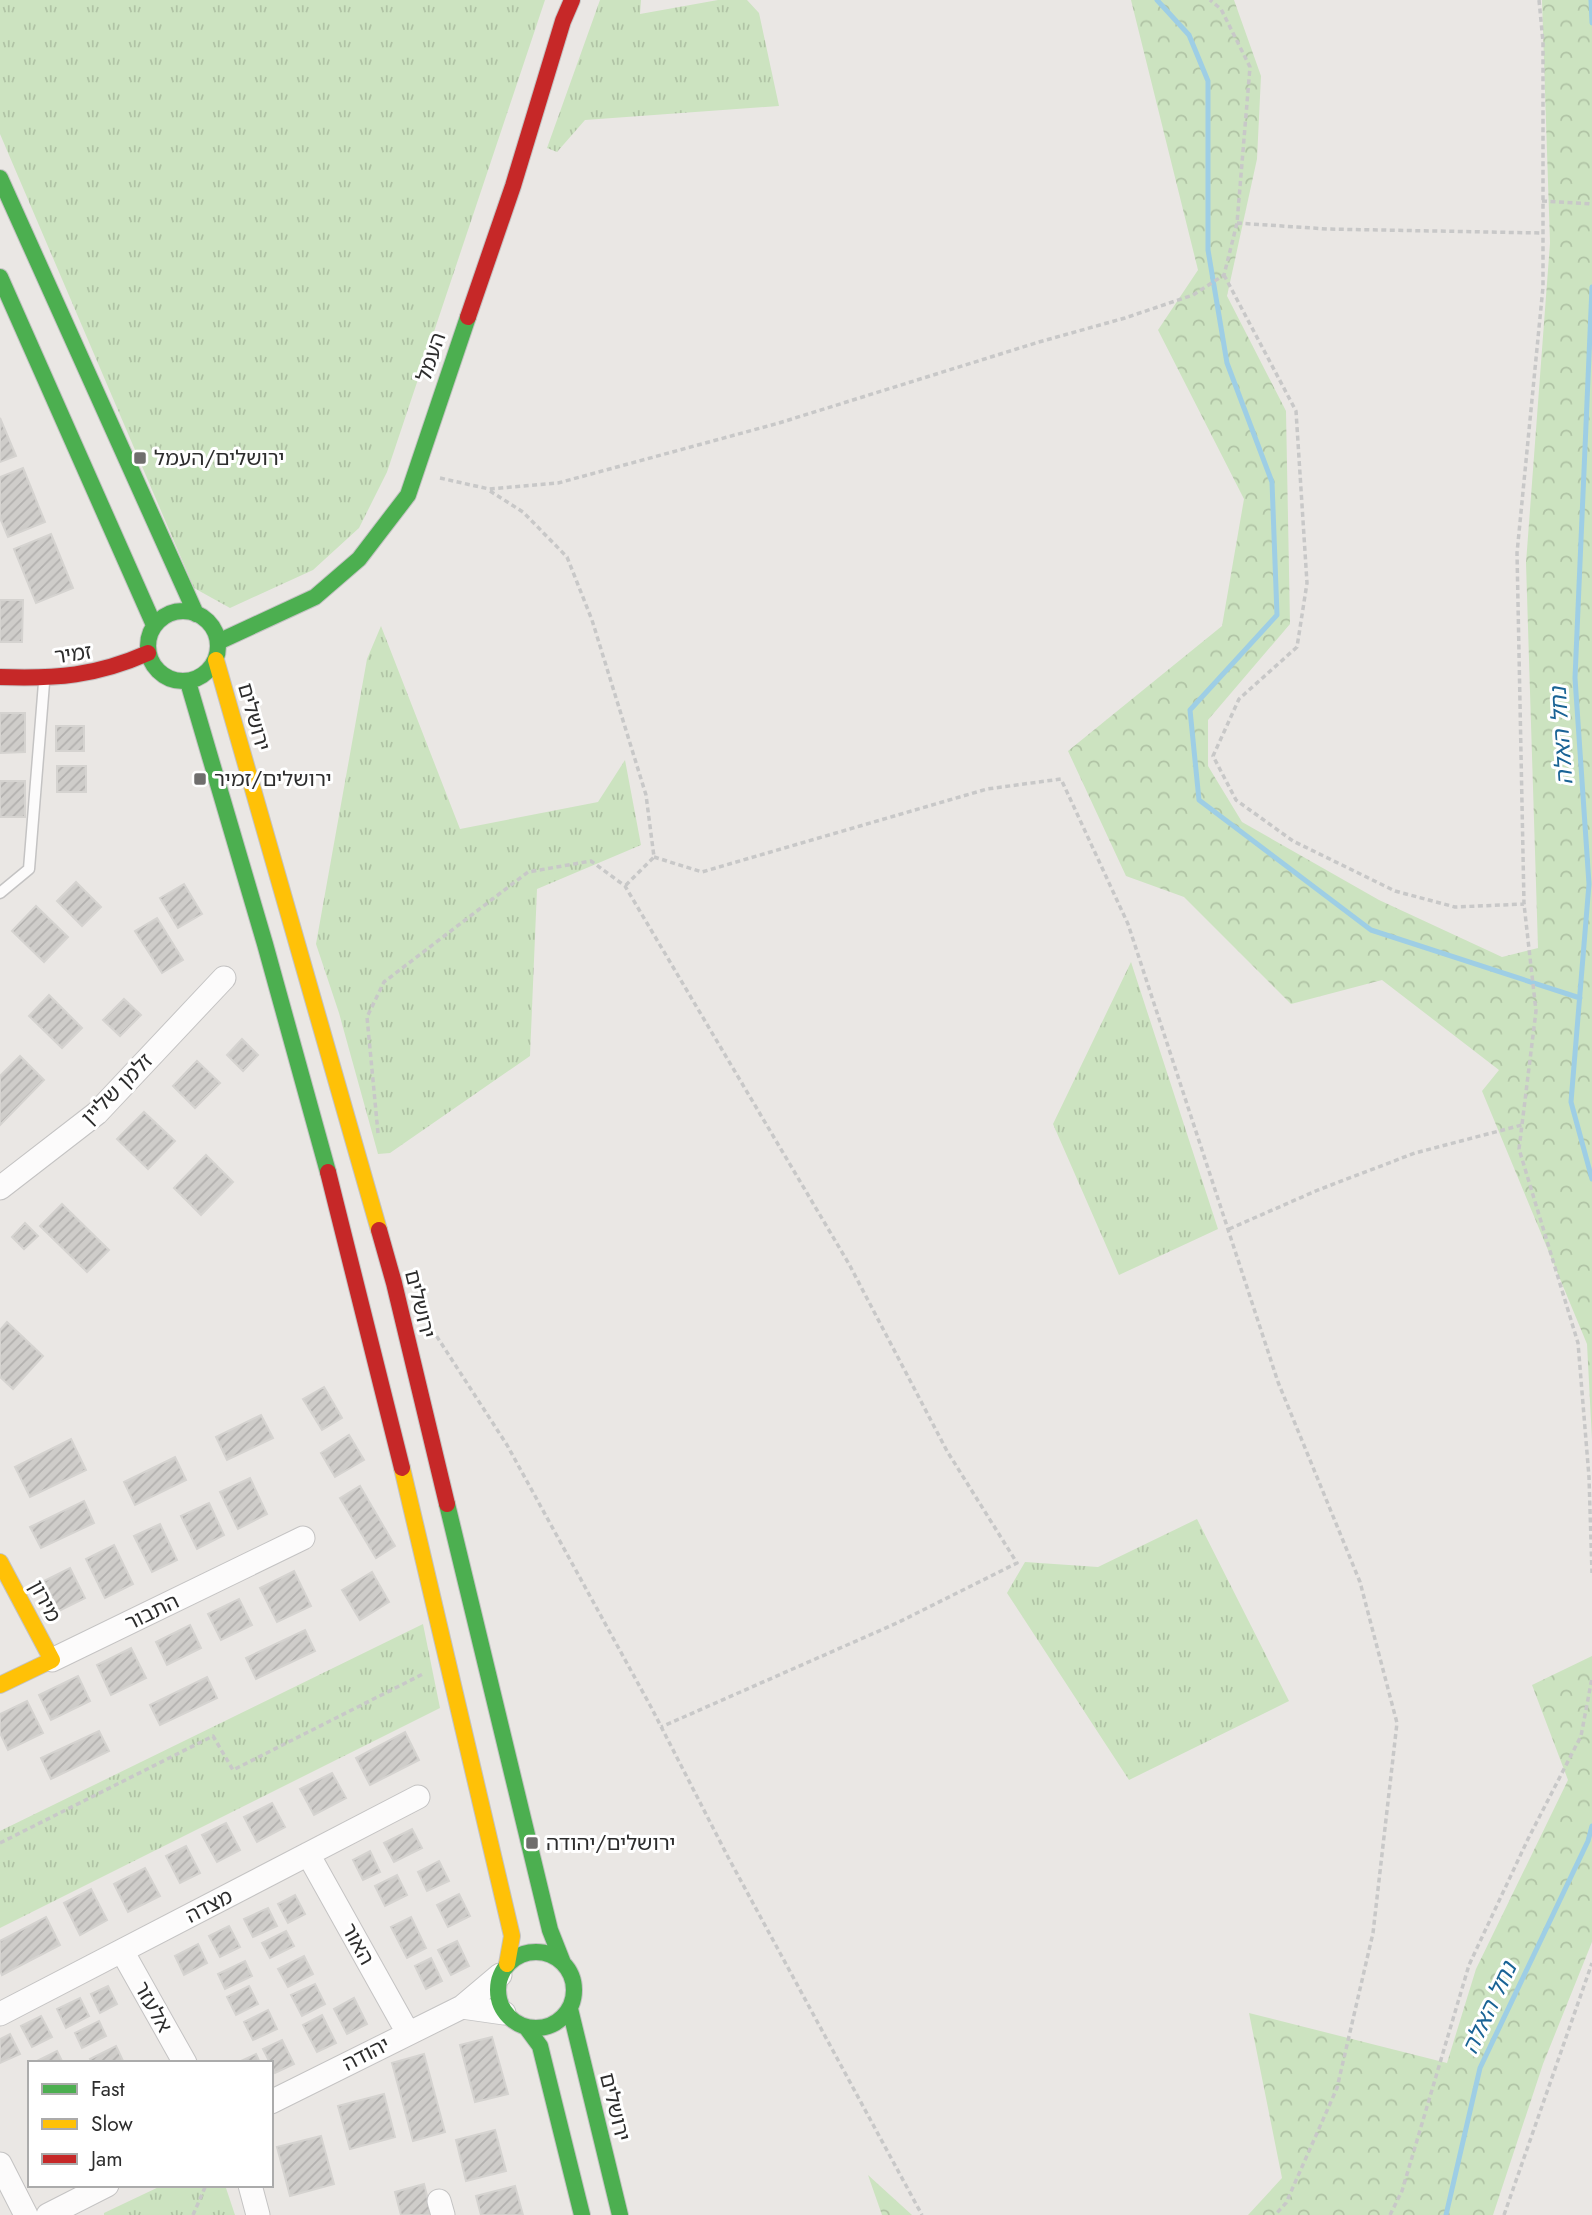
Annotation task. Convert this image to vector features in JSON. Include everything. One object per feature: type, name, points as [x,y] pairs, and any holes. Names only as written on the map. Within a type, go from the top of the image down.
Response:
[{"type":"street","name":"העמל","points":[[218,642],[315,597],[359,559],[408,495],[513,186],[563,21],[572,0]]},
{"type":"street","points":[[0,178],[197,614]]},
{"type":"street","points":[[0,277],[154,625]]},
{"type":"street","points":[[173,612],[197,614],[207,620],[214,630],[218,642],[216,660],[200,678],[177,682],[158,672],[148,653],[147,643],[154,625],[162,617],[173,612]]},
{"type":"street","name":"זמיר","points":[[0,677],[79,677],[117,668],[148,653]]},
{"type":"street","name":"ירושלים","points":[[216,660],[394,1283],[550,1930],[563,1963]]},
{"type":"street","points":[[188,682],[337,1208],[449,1661],[512,1936],[497,1988],[499,2001],[504,2013],[514,2022],[538,2029],[551,2026],[562,2019],[570,2009],[574,1984],[563,1963],[553,1955],[528,1952],[517,1956],[504,1970]]},
{"type":"street","name":"זלמן שליין","points":[[0,1188],[97,1113],[224,978]]},
{"type":"street","name":"התבור","points":[[0,1685],[303,1538]]},
{"type":"street","name":"מירון","points":[[0,1562],[52,1660]]},
{"type":"street","name":"מצדה","points":[[0,2014],[418,1797]]},
{"type":"street","name":"האור","points":[[308,1854],[408,2033]]},
{"type":"street","name":"אלעזר","points":[[122,1951],[183,2061]]},
{"type":"street","name":"יהודה","points":[[273,2101],[462,2007],[504,1970]]},
{"type":"street","points":[[462,2007],[504,2013]]},
{"type":"street","name":"ירושלים","points":[[570,2009],[621,2215]]},
{"type":"street","points":[[526,2027],[540,2046],[582,2215]]},
{"type":"street","points":[[0,2164],[26,2215]]},
{"type":"street","points":[[48,2215],[103,2187]]},
{"type":"street","points":[[251,2187],[258,2215]]},
{"type":"lane","points":[[0,893],[29,869],[44,679]]},
{"type":"path","points":[[1210,0],[1221,9],[1250,67],[1237,223],[1224,275],[1296,411],[1307,583],[1297,647],[1239,699],[1213,756],[1236,800],[1293,841],[1395,891],[1455,907],[1524,904]]},
{"type":"path","points":[[1539,0],[1543,43],[1543,287],[1517,553],[1524,904],[1536,1011],[1519,1149],[1578,1343],[1589,1477],[1592,1573]]},
{"type":"path","points":[[1541,201],[1592,204]]},
{"type":"path","points":[[1237,223],[1327,229],[1542,233]]},
{"type":"path","points":[[415,472],[489,489],[558,483],[779,423],[1125,318],[1193,295],[1224,275]]},
{"type":"path","points":[[489,489],[523,512],[567,557],[592,620],[646,795],[654,857]]},
{"type":"path","points":[[654,857],[702,872],[987,789],[1061,779],[1128,924],[1278,1382],[1360,1582],[1397,1723],[1373,1933],[1337,2088],[1286,2203],[1275,2215]]},
{"type":"path","points":[[625,886],[654,857]]},
{"type":"path","points":[[379,1137],[367,1017],[384,982],[528,872],[591,861],[625,886],[849,1264],[947,1451],[1017,1563],[897,1623],[661,1727]]},
{"type":"path","points":[[1229,1229],[1318,1190],[1415,1153],[1522,1125]]},
{"type":"path","points":[[427,1321],[507,1445],[922,2215]]},
{"type":"path","points":[[0,1843],[213,1736],[233,1770],[449,1661]]},
{"type":"path","points":[[1390,2215],[1402,2191],[1469,1965],[1528,1839],[1581,1736],[1592,1678]]},
{"type":"path","points":[[1504,2215],[1592,1964]]},
{"type":"path","points":[[193,2215],[205,2187]]},
{"type":"green space","points":[[0,0],[545,0],[387,472],[359,528],[313,570],[230,608],[194,588],[0,134]]},
{"type":"green space","points":[[600,0],[641,0],[640,14],[718,0],[747,0],[759,13],[779,106],[585,120],[557,152],[547,148]]},
{"type":"green space","points":[[1131,0],[1234,0],[1261,76],[1257,159],[1227,296],[1286,411],[1290,624],[1208,720],[1208,766],[1242,822],[1379,900],[1502,957],[1538,948],[1526,563],[1550,243],[1542,0],[1592,0],[1592,1440],[1587,1344],[1482,1091],[1499,1070],[1382,980],[1291,1004],[1184,897],[1126,876],[1068,751],[1222,626],[1244,499],[1158,330],[1198,270]]},
{"type":"green space","points":[[381,626],[460,829],[598,802],[625,760],[641,845],[537,889],[530,1056],[390,1153],[378,1154],[339,1013],[316,944],[367,659]]},
{"type":"green space","points":[[1131,962],[1218,1229],[1119,1275],[1053,1124]]},
{"type":"green space","points":[[1197,1519],[1289,1701],[1129,1780],[1007,1593],[1025,1562],[1098,1567]]},
{"type":"green space","points":[[423,1624],[440,1708],[0,1928],[0,1831]]},
{"type":"green space","points":[[1592,1656],[1592,1942],[1543,2064],[1493,2215],[1248,2215],[1282,2178],[1249,2013],[1447,2063],[1476,1969],[1568,1780],[1532,1685]]},
{"type":"green space","points":[[868,2175],[912,2215],[882,2215]]},
{"type":"green space","points":[[159,2187],[226,2187],[235,2215],[104,2215]]},
{"type":"building","points":[[0,418],[16,456],[0,462]]},
{"type":"building","points":[[23,468],[45,522],[8,537],[0,518],[0,477]]},
{"type":"building","points":[[51,534],[73,588],[36,603],[14,549]]},
{"type":"building","points":[[0,600],[23,600],[22,642],[0,642]]},
{"type":"building","points":[[0,713],[25,713],[25,752],[0,753]]},
{"type":"building","points":[[56,726],[84,726],[84,751],[56,751]]},
{"type":"building","points":[[57,766],[86,766],[86,792],[57,792]]},
{"type":"building","points":[[0,781],[25,781],[25,817],[0,817]]},
{"type":"building","points":[[76,882],[101,907],[82,926],[57,901]]},
{"type":"building","points":[[184,884],[202,914],[178,928],[160,898]]},
{"type":"building","points":[[36,906],[68,937],[44,962],[12,931]]},
{"type":"building","points":[[157,918],[183,960],[162,973],[135,931]]},
{"type":"building","points":[[49,995],[82,1028],[62,1048],[29,1016]]},
{"type":"building","points":[[124,999],[141,1015],[120,1036],[103,1020]]},
{"type":"building","points":[[242,1039],[258,1055],[243,1071],[227,1055]]},
{"type":"building","points":[[20,1056],[44,1080],[0,1125],[0,1076]]},
{"type":"building","points":[[197,1061],[220,1083],[195,1108],[173,1086]]},
{"type":"building","points":[[144,1112],[175,1141],[148,1169],[117,1139]]},
{"type":"building","points":[[206,1155],[233,1182],[201,1215],[174,1188]]},
{"type":"building","points":[[62,1204],[109,1250],[87,1272],[40,1226]]},
{"type":"building","points":[[25,1223],[38,1236],[24,1249],[12,1237]]},
{"type":"building","points":[[7,1322],[43,1356],[13,1389],[0,1377],[0,1330]]},
{"type":"building","points":[[324,1387],[342,1418],[322,1430],[303,1399]]},
{"type":"building","points":[[261,1415],[273,1438],[227,1460],[216,1437]]},
{"type":"building","points":[[349,1435],[364,1460],[335,1477],[321,1453]]},
{"type":"building","points":[[71,1439],[86,1470],[30,1497],[15,1467]]},
{"type":"building","points":[[175,1457],[186,1480],[135,1505],[124,1482]]},
{"type":"building","points":[[250,1478],[267,1514],[238,1529],[220,1492]]},
{"type":"building","points":[[360,1486],[395,1546],[376,1558],[340,1498]]},
{"type":"building","points":[[84,1501],[94,1523],[41,1548],[30,1527]]},
{"type":"building","points":[[209,1503],[224,1535],[197,1549],[181,1516]]},
{"type":"building","points":[[160,1524],[177,1560],[152,1572],[134,1536]]},
{"type":"building","points":[[114,1545],[133,1584],[105,1598],[86,1559]]},
{"type":"building","points":[[70,1568],[85,1598],[59,1611],[44,1581]]},
{"type":"building","points":[[294,1571],[311,1606],[277,1622],[260,1588]]},
{"type":"building","points":[[372,1572],[389,1602],[360,1620],[342,1590]]},
{"type":"building","points":[[239,1599],[252,1625],[221,1640],[208,1614]]},
{"type":"building","points":[[190,1625],[201,1648],[167,1665],[156,1642]]},
{"type":"building","points":[[305,1630],[315,1651],[256,1679],[246,1658]]},
{"type":"building","points":[[131,1648],[146,1678],[111,1695],[97,1665]]},
{"type":"building","points":[[78,1676],[90,1701],[51,1720],[39,1695]]},
{"type":"building","points":[[207,1677],[217,1698],[160,1725],[150,1705]]},
{"type":"building","points":[[27,1701],[43,1733],[8,1750],[0,1733],[0,1714]]},
{"type":"building","points":[[99,1731],[109,1751],[51,1779],[41,1758]]},
{"type":"building","points":[[405,1732],[419,1760],[370,1785],[356,1758]]},
{"type":"building","points":[[332,1773],[346,1798],[314,1815],[300,1789]]},
{"type":"building","points":[[272,1803],[285,1827],[257,1842],[244,1817]]},
{"type":"building","points":[[226,1823],[240,1850],[217,1862],[202,1835]]},
{"type":"building","points":[[412,1829],[422,1848],[394,1862],[384,1843]]},
{"type":"building","points":[[186,1846],[200,1873],[180,1883],[166,1856]]},
{"type":"building","points":[[370,1851],[380,1872],[363,1880],[353,1860]]},
{"type":"building","points":[[439,1861],[449,1881],[427,1891],[418,1872]]},
{"type":"building","points":[[145,1868],[160,1896],[128,1912],[114,1884]]},
{"type":"building","points":[[397,1875],[407,1895],[385,1906],[375,1886]]},
{"type":"building","points":[[91,1889],[107,1920],[80,1935],[64,1903]]},
{"type":"building","points":[[459,1894],[470,1916],[448,1927],[437,1905]]},
{"type":"building","points":[[295,1895],[305,1914],[288,1923],[278,1904]]},
{"type":"building","points":[[268,1908],[277,1926],[253,1937],[244,1919]]},
{"type":"building","points":[[46,1917],[60,1945],[2,1975],[0,1941]]},
{"type":"building","points":[[411,1917],[426,1948],[407,1958],[391,1927]]},
{"type":"building","points":[[229,1926],[240,1947],[220,1957],[209,1936]]},
{"type":"building","points":[[286,1931],[294,1946],[270,1958],[262,1943]]},
{"type":"building","points":[[457,1941],[469,1966],[451,1975],[438,1950]]},
{"type":"building","points":[[198,1944],[207,1963],[184,1975],[175,1956]]},
{"type":"building","points":[[304,1956],[313,1974],[288,1987],[278,1969]]},
{"type":"building","points":[[431,1958],[442,1981],[426,1989],[415,1966]]},
{"type":"building","points":[[245,1961],[252,1976],[225,1989],[218,1974]]},
{"type":"building","points":[[315,1984],[325,2004],[302,2016],[291,1995]]},
{"type":"building","points":[[108,1986],[117,2004],[100,2013],[91,1994]]},
{"type":"building","points":[[249,1986],[258,2004],[236,2015],[227,1997]]},
{"type":"building","points":[[80,1998],[89,2016],[66,2028],[57,2009]]},
{"type":"building","points":[[354,1998],[367,2024],[347,2034],[334,2009]]},
{"type":"building","points":[[268,2010],[277,2029],[253,2040],[244,2022]]},
{"type":"building","points":[[322,2015],[336,2043],[317,2052],[303,2025]]},
{"type":"building","points":[[41,2016],[52,2037],[32,2047],[21,2026]]},
{"type":"building","points":[[99,2021],[106,2036],[82,2048],[75,2033]]},
{"type":"building","points":[[10,2034],[20,2054],[0,2063],[0,2039]]},
{"type":"building","points":[[492,2037],[508,2094],[475,2102],[460,2045]]},
{"type":"building","points":[[282,2040],[294,2064],[275,2073],[273,2061],[269,2061],[263,2049]]},
{"type":"building","points":[[116,2046],[123,2061],[91,2061],[90,2059]]},
{"type":"building","points":[[57,2051],[62,2061],[37,2061]]},
{"type":"building","points":[[256,2054],[259,2061],[241,2061]]},
{"type":"building","points":[[424,2054],[445,2132],[413,2141],[392,2063]]},
{"type":"building","points":[[384,2094],[395,2137],[350,2149],[338,2106]]},
{"type":"building","points":[[495,2130],[506,2171],[466,2181],[456,2140]]},
{"type":"building","points":[[321,2136],[334,2184],[290,2196],[277,2147]]},
{"type":"building","points":[[424,2184],[432,2215],[401,2215],[395,2192]]},
{"type":"building","points":[[515,2186],[523,2215],[481,2215],[476,2196]]},
{"type":"waterway","points":[[1157,0],[1189,35],[1208,81],[1208,250],[1227,363],[1272,482],[1277,615],[1190,710],[1199,800],[1371,930],[1580,998]]},
{"type":"waterway","name":"נחל האלה","points":[[1591,0],[1592,23]]},
{"type":"waterway","name":"נחל האלה","points":[[1592,287],[1575,678],[1589,884],[1571,1102],[1592,1179]]},
{"type":"waterway","name":"נחל האלה","points":[[1446,2215],[1480,2068],[1588,1841],[1592,1826]]},
{"type":"traffic: fast","points":[[0,178],[196,614]]},
{"type":"traffic: fast","points":[[0,277],[154,625]]},
{"type":"traffic: fast","points":[[218,642],[315,597],[359,559],[408,495],[468,317]]},
{"type":"traffic: fast","points":[[190,611],[203,617],[212,626],[216,632],[218,646],[216,660],[208,671],[197,679],[176,681],[158,671],[150,660],[148,639],[158,621],[169,613],[190,611]]},
{"type":"traffic: fast","points":[[188,682],[328,1172]]},
{"type":"traffic: fast","points":[[447,1504],[550,1930],[563,1963]]},
{"type":"traffic: fast","points":[[529,1952],[543,1952],[557,1958],[568,1969],[574,1990],[571,2005],[563,2017],[543,2028],[529,2028],[515,2022],[504,2011],[498,1997],[498,1983],[504,1969],[515,1958],[529,1952]]},
{"type":"traffic: fast","points":[[570,2009],[620,2215]]},
{"type":"traffic: fast","points":[[526,2027],[540,2046],[582,2215]]},
{"type":"traffic: slow","points":[[216,660],[379,1230]]},
{"type":"traffic: slow","points":[[402,1468],[512,1936],[507,1964]]},
{"type":"traffic: slow","points":[[0,1562],[52,1660],[0,1685]]},
{"type":"traffic: jam","points":[[468,317],[572,0]]},
{"type":"traffic: jam","points":[[0,677],[76,674],[111,667],[148,653]]},
{"type":"traffic: jam","points":[[328,1172],[402,1468]]},
{"type":"traffic: jam","points":[[379,1230],[447,1504]]},
{"type":"place","name":"ירושלים/העמל","points":[[140,458]]},
{"type":"place","name":"ירושלים/זמיר","points":[[200,779]]},
{"type":"place","name":"ירושלים/יהודה","points":[[532,1843]]}]
